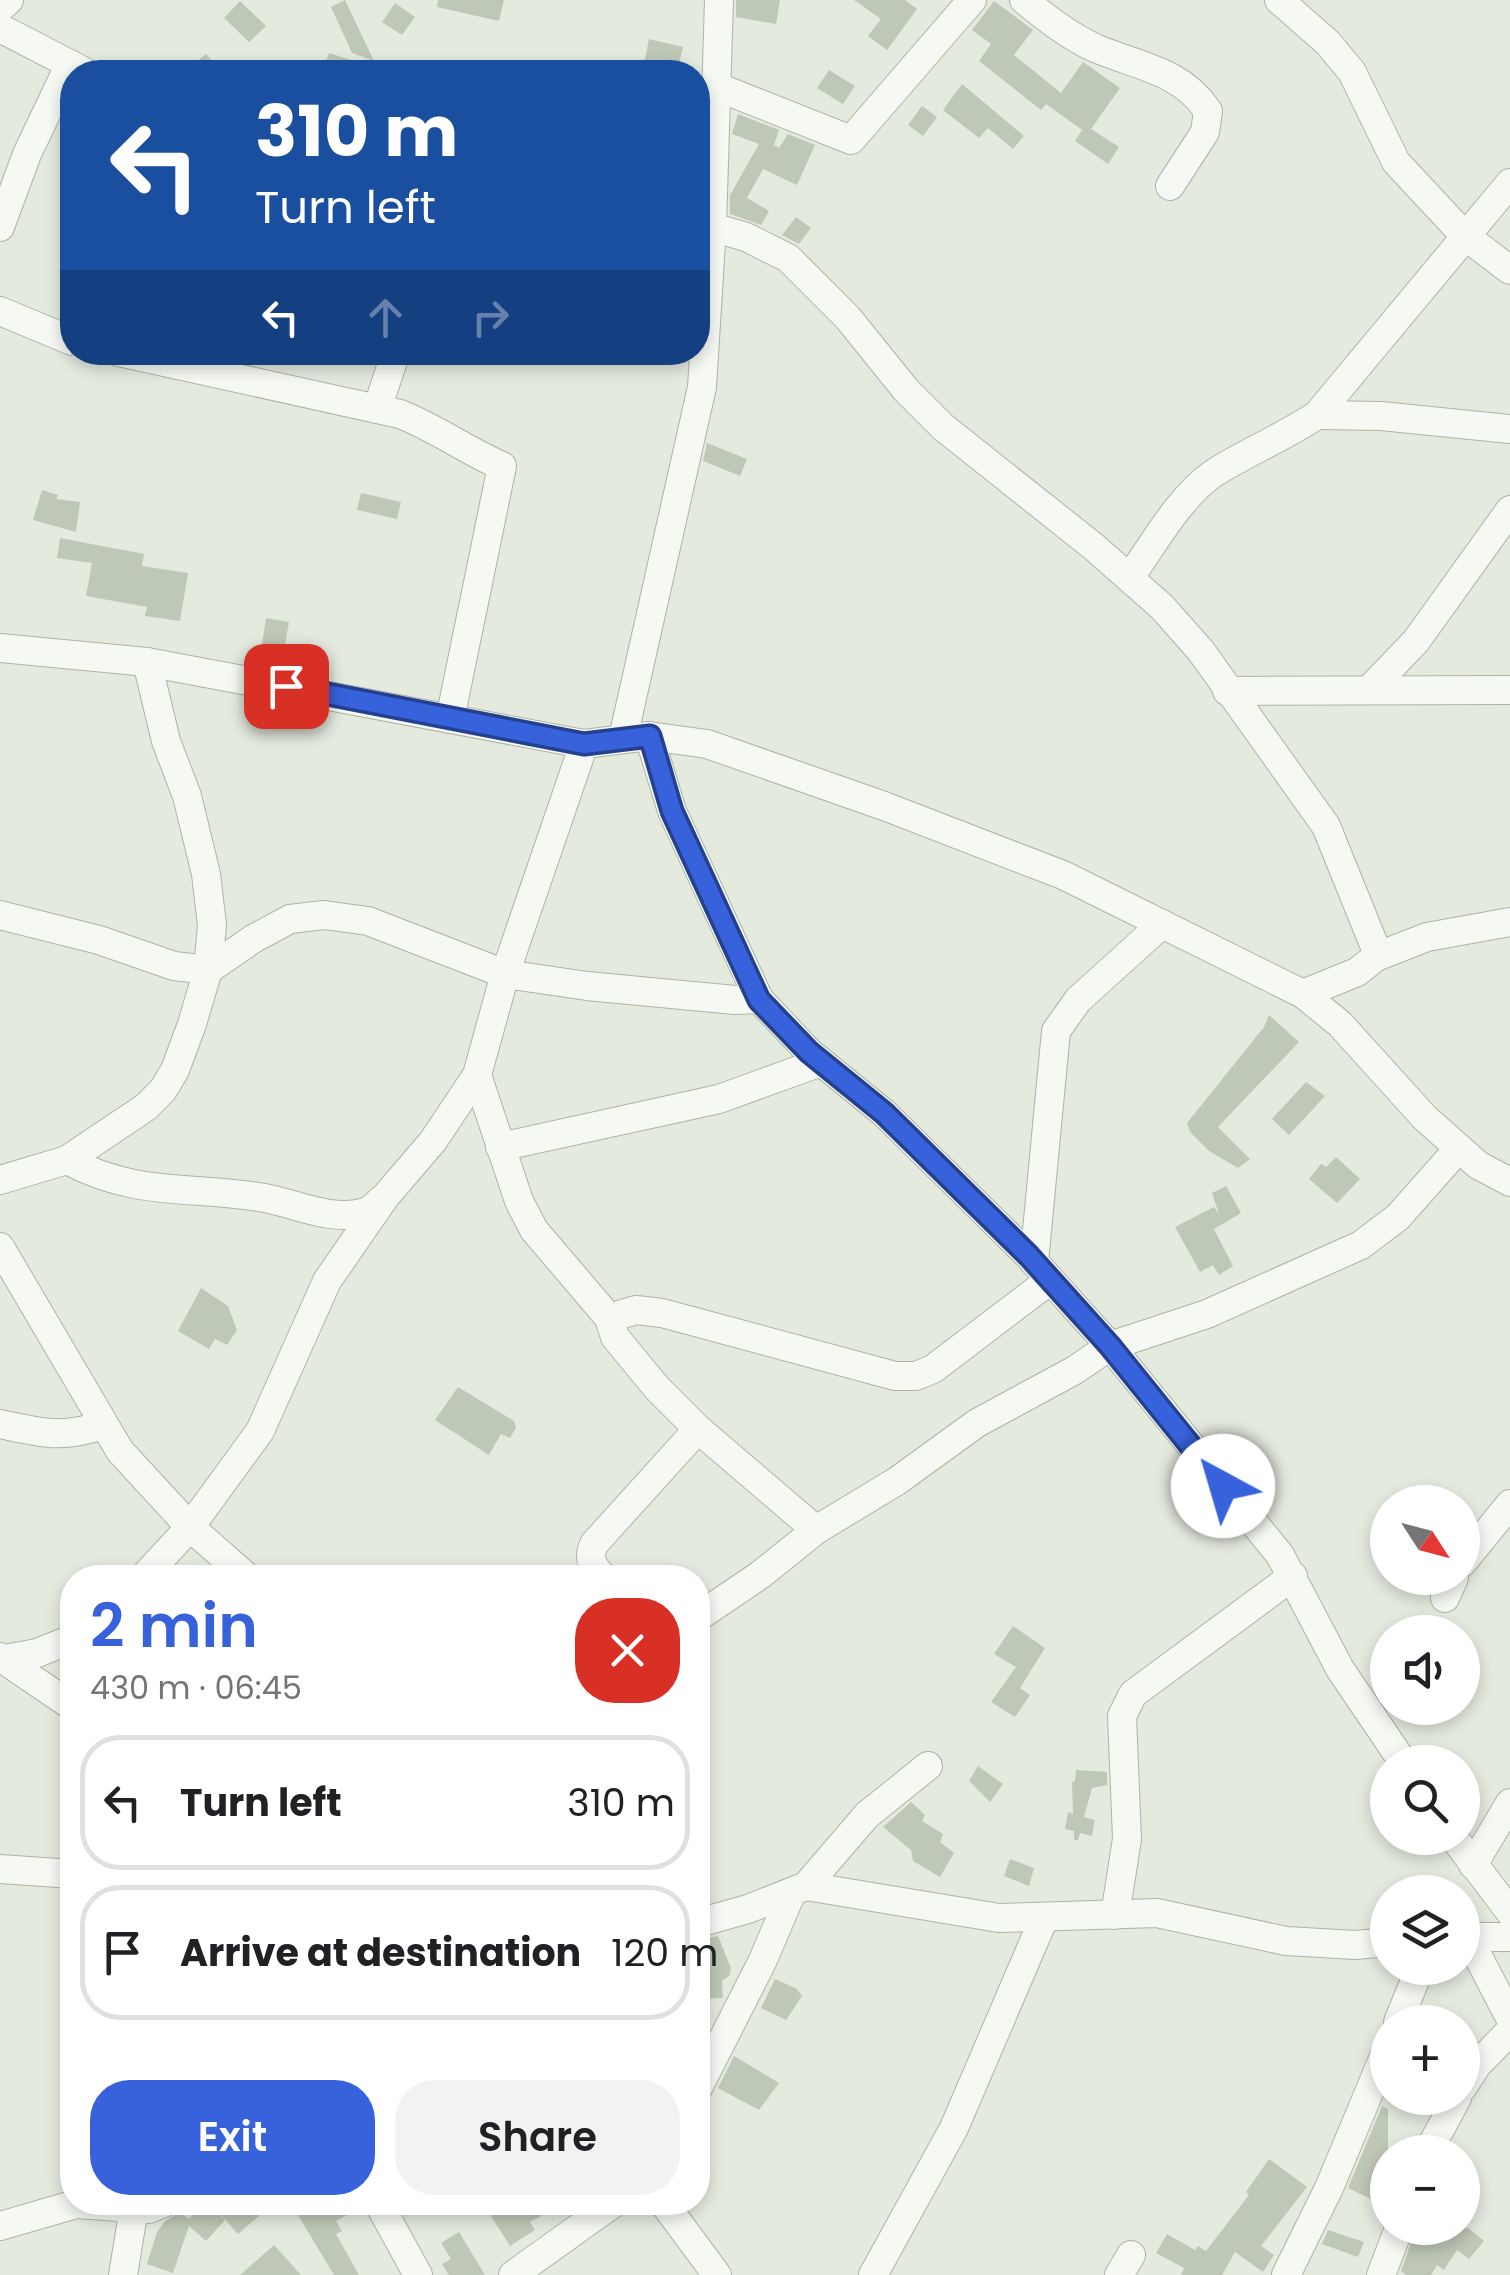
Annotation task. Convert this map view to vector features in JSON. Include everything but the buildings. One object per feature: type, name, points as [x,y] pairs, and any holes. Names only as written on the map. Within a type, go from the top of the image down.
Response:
[{"type":"street","points":[[0,8],[9,0]]},
{"type":"street","points":[[710,156],[718,0]]},
{"type":"street","points":[[715,86],[851,140],[972,0]]},
{"type":"street","points":[[1024,0],[1060,28],[1096,48],[1158,69],[1202,101],[1208,111],[1205,132],[1170,186]]},
{"type":"street","points":[[1280,0],[1328,43],[1352,72],[1396,162],[1464,236],[1510,270]]},
{"type":"street","points":[[0,28],[62,60]]},
{"type":"street","points":[[0,227],[27,154],[60,98]]},
{"type":"street","points":[[1130,577],[1182,506],[1211,475],[1286,436],[1317,415],[1510,183]]},
{"type":"street","points":[[710,226],[746,237],[788,258],[848,318],[906,390],[943,427],[1130,577],[1201,651],[1326,826],[1376,957]]},
{"type":"street","points":[[0,312],[60,336]]},
{"type":"street","points":[[178,365],[378,409],[428,425],[503,468],[450,719]]},
{"type":"street","points":[[378,409],[392,365]]},
{"type":"street","points":[[702,365],[702,387],[636,737],[759,1000],[821,1062],[884,1113],[1042,1270],[1110,1346],[1293,1576],[1340,1668],[1392,1745]]},
{"type":"street","points":[[1317,415],[1381,416],[1510,429]]},
{"type":"street","points":[[1370,690],[1416,641],[1510,510]]},
{"type":"street","points":[[0,648],[148,662],[584,744],[636,737],[707,744],[884,806],[1064,875],[1304,994],[1340,1024],[1426,1118],[1478,1165],[1510,1182]]},
{"type":"street","points":[[0,1180],[67,1160],[146,1107],[163,1090],[187,1040],[208,970],[212,925],[206,874],[188,796],[166,741],[148,662]]},
{"type":"street","points":[[1227,691],[1510,690]]},
{"type":"street","points":[[155,1565],[190,1526],[260,1432],[328,1281],[385,1197],[433,1141],[477,1074],[505,974],[584,744]]},
{"type":"street","points":[[0,915],[100,940],[160,962],[208,970],[290,919],[324,914],[368,921],[505,974],[588,986],[759,1000]]},
{"type":"street","points":[[1304,994],[1357,972],[1376,957],[1427,937],[1510,922]]},
{"type":"street","points":[[609,1318],[636,1310],[662,1314],[895,1376],[916,1376],[933,1369],[1042,1270],[1056,1031],[1078,1000],[1162,924]]},
{"type":"street","points":[[500,1147],[719,1099],[821,1062]]},
{"type":"street","points":[[477,1074],[519,1201],[534,1230],[609,1318],[615,1337],[698,1429],[816,1530]]},
{"type":"street","points":[[710,1608],[760,1575],[816,1530],[897,1481],[977,1423],[1110,1346],[1207,1314],[1361,1245],[1398,1217],[1459,1148]]},
{"type":"street","points":[[67,1160],[94,1175],[140,1187],[265,1198],[339,1214],[367,1212],[385,1197]]},
{"type":"street","points":[[0,1247],[120,1451],[190,1526],[234,1565]]},
{"type":"street","points":[[0,1424],[58,1435],[104,1425]]},
{"type":"street","points":[[593,1565],[590,1553],[594,1544],[698,1429]]},
{"type":"street","points":[[1480,1541],[1510,1504]]},
{"type":"street","points":[[1114,1916],[1127,1839],[1122,1716],[1126,1704],[1150,1680],[1293,1576]]},
{"type":"street","points":[[2,1658],[37,1653],[60,1643]]},
{"type":"street","points":[[2,1658],[60,1698]]},
{"type":"street","points":[[710,2064],[799,1890],[867,1815],[928,1766]]},
{"type":"street","points":[[1473,1865],[1510,1803]]},
{"type":"street","points":[[1466,1855],[1510,1912]]},
{"type":"street","points":[[0,1869],[60,1873]]},
{"type":"street","points":[[710,1919],[799,1890],[998,1918],[1156,1913],[1286,1940],[1370,1944]]},
{"type":"street","points":[[873,2275],[954,2128],[1044,1918]]},
{"type":"street","points":[[1480,1936],[1510,1936]]},
{"type":"street","points":[[1480,1963],[1510,2018]]},
{"type":"street","points":[[1480,2061],[1510,2030]]},
{"type":"street","points":[[1286,2275],[1329,2188],[1370,2090]]},
{"type":"street","points":[[0,2226],[60,2209]]},
{"type":"street","points":[[123,2275],[133,2215]]},
{"type":"street","points":[[385,2215],[418,2275]]},
{"type":"street","points":[[514,2275],[598,2215]]},
{"type":"street","points":[[673,2215],[717,2275]]},
{"type":"street","points":[[1381,2275],[1392,2245]]},
{"type":"route","points":[[286,686],[584,744],[650,736],[672,811],[759,1000],[809,1052],[884,1113],[1029,1256],[1110,1346],[1223,1486]]}]
